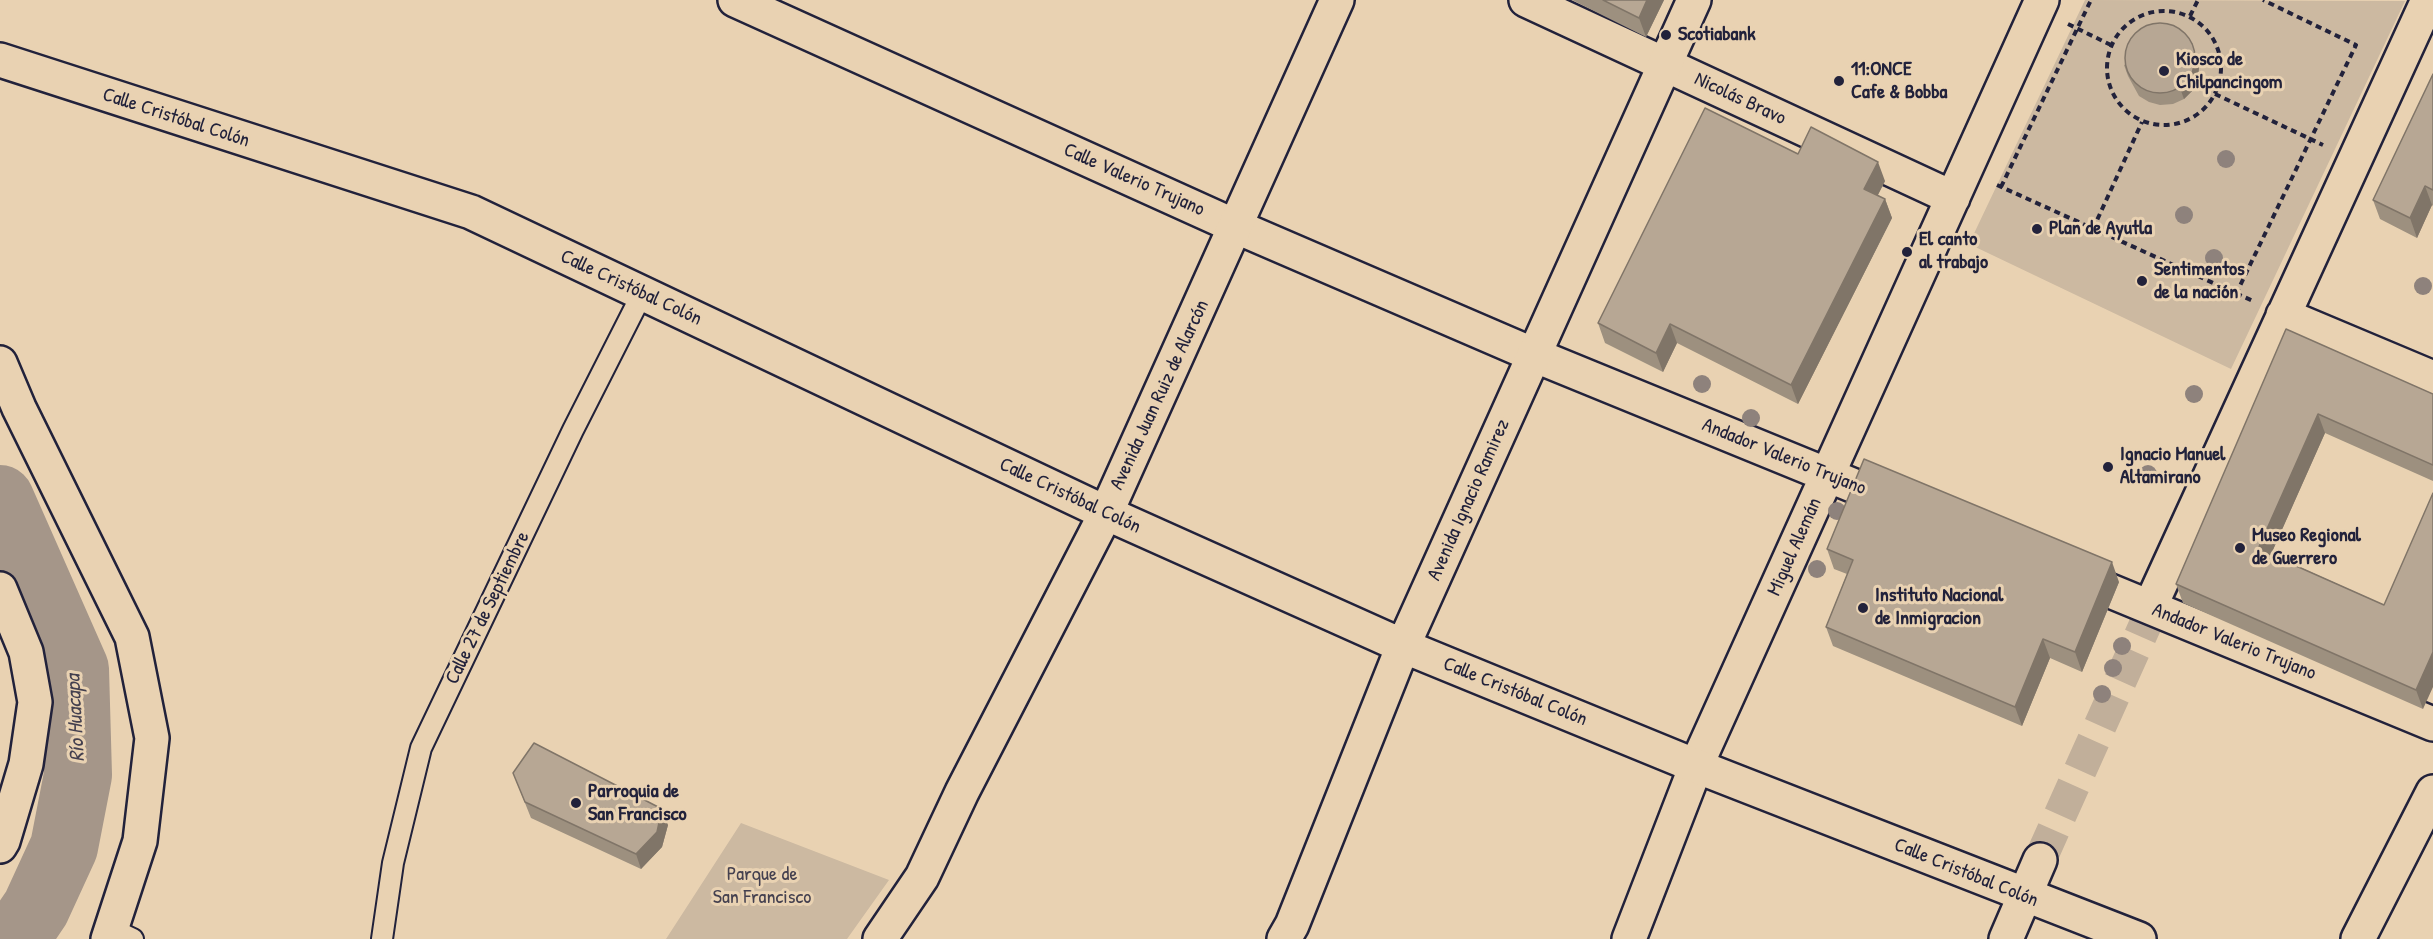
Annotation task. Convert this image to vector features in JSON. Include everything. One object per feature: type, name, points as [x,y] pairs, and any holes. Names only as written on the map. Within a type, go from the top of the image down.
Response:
[{"type":"street","name":"Calle Valerio Trujano","points":[[735,0],[1237,226],[1534,356]]},
{"type":"street","name":"Avenida Juan Ruiz de Alarcón","points":[[880,939],[922,877],[962,792],[1106,513],[1337,0]]},
{"type":"street","name":"Nicolás Bravo","points":[[1526,0],[1666,65],[1959,184]]},
{"type":"street","name":"Avenida Ignacio Ramirez","points":[[1284,939],[1292,925],[1403,646],[1694,0]]},
{"type":"street","points":[[2150,608],[2428,0]]},
{"type":"street","name":"Miguel Alemán","points":[[1629,939],[1696,766],[1959,184],[2032,3]]},
{"type":"street","name":"Calle Cristóbal Colón","points":[[0,60],[471,212],[1106,513],[1403,646],[1696,766],[2139,939]]},
{"type":"street","points":[[2283,315],[2433,378]]},
{"type":"street","name":"Andador Valerio Trujano","points":[[1534,356],[1926,515]]},
{"type":"street","points":[[0,363],[19,408],[132,636],[152,738],[140,841],[118,936]]},
{"type":"street","name":"Andador Valerio Trujano","points":[[2046,565],[2433,724]]},
{"type":"street","points":[[0,589],[26,652],[36,702],[26,764],[0,846]]},
{"type":"street","points":[[2358,939],[2433,792]]},
{"type":"street","points":[[2006,939],[2040,860]]},
{"type":"lane","name":"Calle 27 de Septiembre","points":[[382,939],[393,863],[421,748],[573,430],[642,294]]},
{"type":"path","points":[[2001,187],[2091,0]]},
{"type":"path","points":[[2190,16],[2198,0]]},
{"type":"path","points":[[2236,294],[2356,45],[2263,0]]},
{"type":"path","points":[[2032,3],[2111,45]]},
{"type":"path","points":[[2170,10],[2190,16],[2204,27],[2215,42],[2220,59],[2220,78],[2215,94],[2203,109],[2188,120],[2170,125],[2142,122],[2119,104],[2110,87],[2106,68],[2111,45],[2119,32],[2133,19],[2151,11],[2170,10]]},
{"type":"path","points":[[2215,94],[2354,160]]},
{"type":"path","points":[[2093,229],[2142,122]]},
{"type":"path","points":[[1959,184],[2001,187],[2283,315]]},
{"type":"green space","points":[[2085,0],[2405,1],[2231,369],[1969,244]]},
{"type":"green space","name":"Parque de San Francisco","points":[[741,823],[889,880],[847,939],[666,939]]},
{"type":"building","points":[[1603,0],[1647,0],[1639,18]]},
{"type":"building","name":"Kiosco de Chilpancingom","points":[[2153,23],[2167,23],[2180,28],[2190,38],[2195,58],[2190,78],[2180,88],[2167,93],[2153,93],[2140,88],[2130,78],[2125,65],[2125,51],[2130,38],[2140,28]]},
{"type":"building","points":[[2433,74],[2433,190],[2425,186],[2410,218],[2373,200]]},
{"type":"building","points":[[1705,108],[1798,154],[1811,127],[1878,162],[1864,189],[1885,199],[1791,385],[1670,324],[1656,353],[1598,323]]},
{"type":"building","name":"Museo Regional de Guerrero","points":[[2286,329],[2433,394],[2433,465],[2318,414],[2258,549],[2384,605],[2433,493],[2433,652],[2416,690],[2176,584]]},
{"type":"building","points":[[1864,459],[2112,562],[2075,652],[2043,639],[2015,707],[1826,627],[1853,560],[1827,549]]},
{"type":"building","name":"Parroquia de San Francisco","points":[[534,743],[662,809],[657,832],[636,854],[525,802],[513,773]]},
{"type":"waterway","name":"Río Huacapa","points":[[0,499],[75,669],[78,775],[64,847],[36,908],[15,939]]},
{"type":"tunnel","points":[[2040,860],[2164,583]]},
{"type":"place","name":"Scotiabank","points":[[1666,35]]},
{"type":"place","name":"Kiosco de Chilpancingom","points":[[2164,71]]},
{"type":"place","name":"11:ONCE Cafe & Bobba","points":[[1839,81]]},
{"type":"place","name":"Plan de Ayutla","points":[[2037,229]]},
{"type":"place","name":"El canto al trabajo","points":[[1907,252]]},
{"type":"place","name":"Sentimentos de la nación","points":[[2142,281]]},
{"type":"place","name":"Ignacio Manuel Altamirano","points":[[2108,467]]},
{"type":"place","name":"Museo Regional de Guerrero","points":[[2240,548]]},
{"type":"place","name":"Instituto Nacional de Inmigracion","points":[[1863,608]]},
{"type":"place","name":"Parroquia de San Francisco","points":[[576,803]]}]
